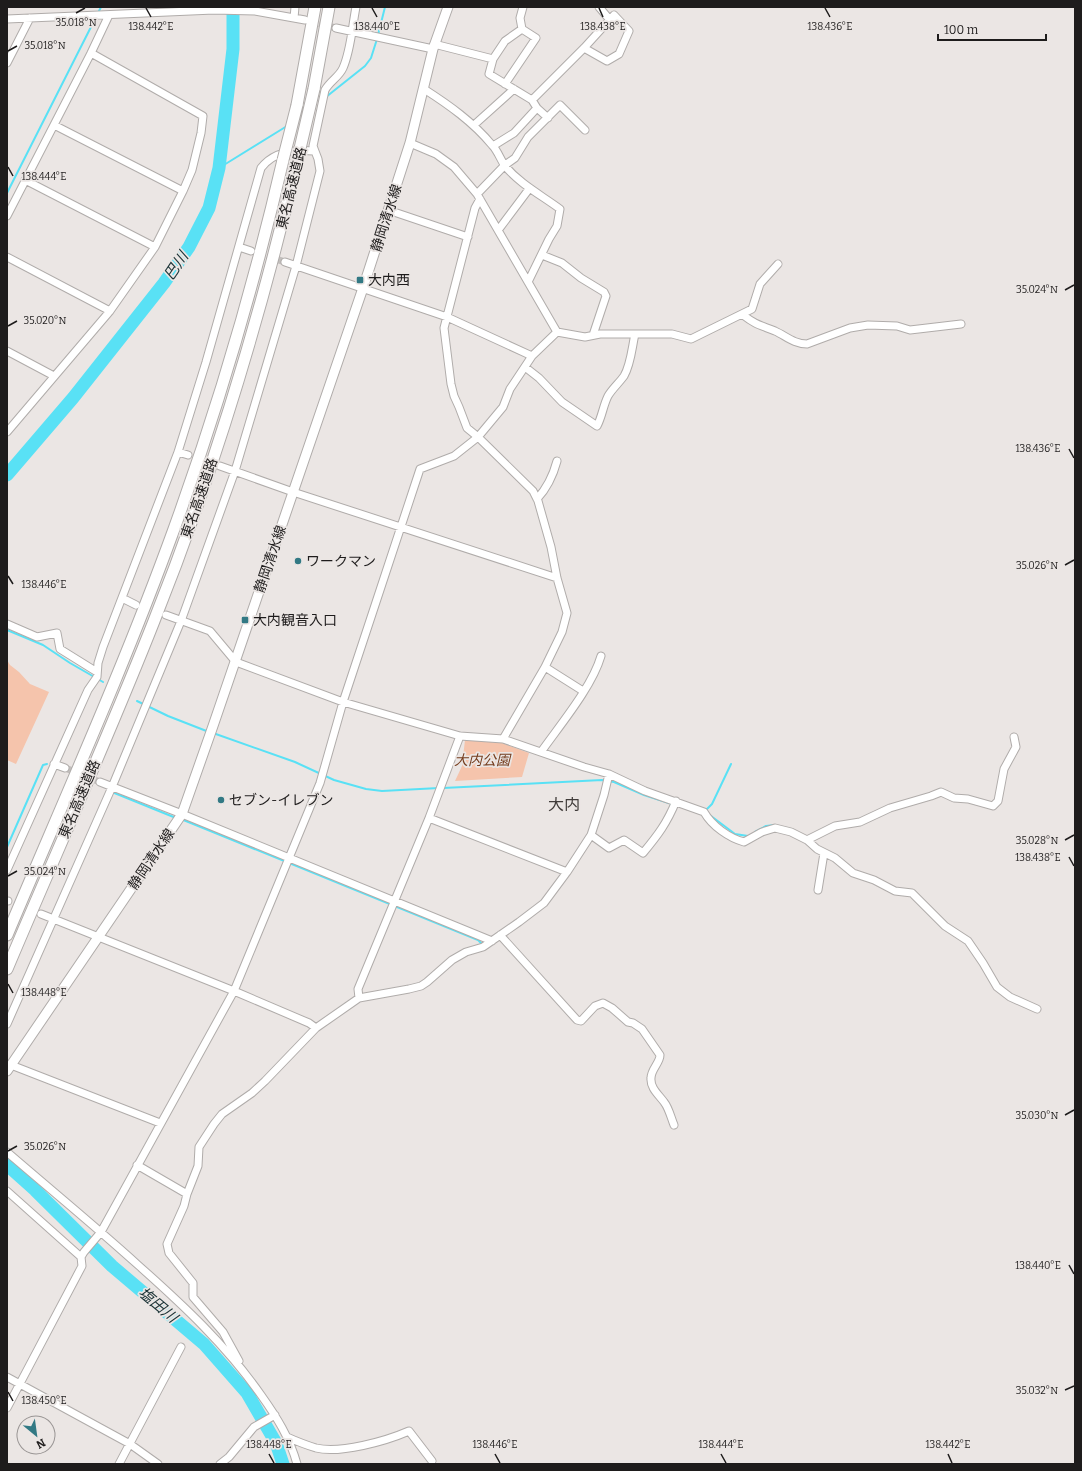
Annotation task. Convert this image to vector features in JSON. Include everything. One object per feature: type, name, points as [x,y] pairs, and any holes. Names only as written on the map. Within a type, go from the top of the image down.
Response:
[{"type":"highway","name":"東名高速道路","points":[[7,935],[107,701],[141,616],[174,529],[210,426],[254,278],[297,105],[315,7]]},
{"type":"highway","name":"東名高速道路","points":[[7,969],[154,621],[187,534],[223,430],[245,360],[284,216],[298,157],[320,89],[329,7]]},
{"type":"main road","name":"静岡清水線","points":[[9,1068],[99,938],[182,814],[236,662],[363,288],[410,144],[433,47],[448,7]]},
{"type":"street","points":[[294,18],[295,7]]},
{"type":"street","points":[[7,1024],[112,787],[181,621],[235,471],[296,266],[320,171],[318,159],[314,151],[313,141],[320,110],[320,89],[327,86],[340,74],[343,68],[356,7]]},
{"type":"street","points":[[505,84],[536,38],[522,29],[520,18],[523,7]]},
{"type":"street","points":[[599,7],[610,20]]},
{"type":"street","points":[[7,19],[109,15],[186,9],[257,9],[305,20]]},
{"type":"street","points":[[7,216],[109,15]]},
{"type":"street","points":[[532,100],[584,48],[614,15],[629,31],[620,54],[607,61],[584,48]]},
{"type":"street","points":[[7,63],[30,18]]},
{"type":"street","points":[[336,28],[493,59]]},
{"type":"street","points":[[522,29],[506,41],[493,59],[489,74],[532,100],[537,108],[548,118]]},
{"type":"street","points":[[7,432],[110,311],[156,247],[192,170],[201,133],[203,116],[91,53]]},
{"type":"street","points":[[424,89],[454,108],[474,125],[493,146],[505,165],[530,189],[539,193],[560,209],[557,226],[528,282]]},
{"type":"street","points":[[474,125],[514,89]]},
{"type":"street","points":[[503,739],[545,667],[562,632],[567,613],[557,578],[551,547],[537,499],[533,491],[478,437],[466,428],[451,384],[444,328],[479,196],[505,165],[515,158],[528,138],[560,105],[585,130]]},
{"type":"street","points":[[493,146],[514,133],[537,108]]},
{"type":"street","points":[[54,124],[183,191]]},
{"type":"street","points":[[410,144],[436,154],[454,168],[479,196],[557,332]]},
{"type":"street","points":[[7,870],[54,764],[88,690],[97,674],[103,647],[178,452],[206,362],[262,168],[266,161],[280,153],[304,150],[314,151]]},
{"type":"street","points":[[25,180],[156,247]]},
{"type":"street","points":[[499,229],[530,189]]},
{"type":"street","points":[[388,210],[468,237]]},
{"type":"street","points":[[239,247],[251,251]]},
{"type":"street","points":[[542,255],[562,264],[604,292],[606,296],[593,335]]},
{"type":"street","points":[[7,257],[110,311]]},
{"type":"street","points":[[284,262],[447,317],[532,356]]},
{"type":"street","points":[[557,332],[585,336],[672,334],[690,339],[743,315],[752,309],[760,284],[778,264]]},
{"type":"street","points":[[743,315],[759,326],[776,331],[794,342],[801,344],[807,344],[850,328],[868,325],[897,326],[910,330],[962,324]]},
{"type":"street","points":[[7,1408],[82,1266],[83,1254],[101,1233],[160,1123],[234,991],[320,783],[344,702],[420,469],[454,456],[478,437],[503,407],[510,389],[532,356],[557,332]]},
{"type":"street","points":[[525,367],[539,378],[562,402],[597,426],[601,420],[602,411],[608,397],[624,376],[629,365],[635,334]]},
{"type":"street","points":[[7,351],[54,376]]},
{"type":"street","points":[[178,452],[188,455]]},
{"type":"street","points":[[537,499],[545,490],[552,478],[557,461]]},
{"type":"street","points":[[220,466],[482,555],[557,578]]},
{"type":"street","points":[[122,598],[136,604]]},
{"type":"street","points":[[166,615],[210,631],[236,662],[344,702],[460,736],[503,739],[609,774],[644,791],[704,812],[708,818],[724,833],[737,840],[744,842],[762,832],[775,828],[791,832],[807,840],[817,849],[835,858],[853,873],[874,880],[895,891],[912,893],[945,926],[968,942],[983,963],[996,987],[1010,996],[1037,1009]]},
{"type":"street","points":[[7,624],[37,637],[57,633],[60,649],[97,674]]},
{"type":"street","points":[[541,752],[583,692],[598,667],[601,656]]},
{"type":"street","points":[[545,667],[583,692]]},
{"type":"street","points":[[358,998],[358,989],[429,818],[460,736]]},
{"type":"street","points":[[807,840],[835,826],[860,822],[890,808],[941,792],[954,798],[968,798],[993,806],[998,801],[1004,769],[1016,747],[1014,736]]},
{"type":"street","points":[[54,764],[65,768]]},
{"type":"street","points":[[297,1464],[287,1437],[245,1372],[223,1332],[193,1297],[193,1283],[169,1253],[167,1244],[184,1206],[198,1166],[199,1147],[222,1114],[252,1093],[316,1028],[358,998],[421,986],[452,960],[466,952],[483,947],[544,903],[567,872],[591,835],[609,774]]},
{"type":"street","points":[[100,782],[395,900],[492,941]]},
{"type":"street","points":[[591,835],[609,848],[624,840],[643,853],[667,823],[676,801]]},
{"type":"street","points":[[429,818],[567,872]]},
{"type":"street","points":[[818,890],[824,853]]},
{"type":"street","points":[[41,914],[234,991],[309,1023],[316,1028]]},
{"type":"street","points":[[500,936],[577,1020],[581,1021],[596,1006],[603,1003],[612,1008],[628,1022],[633,1023],[642,1029],[660,1055],[651,1076],[651,1082],[657,1094],[665,1103],[674,1125]]},
{"type":"street","points":[[9,1068],[160,1123]]},
{"type":"street","points":[[7,1152],[172,1294],[201,1323],[245,1372]]},
{"type":"street","points":[[137,1165],[187,1194]]},
{"type":"street","points":[[7,1191],[83,1254]]},
{"type":"street","points":[[119,1464],[182,1347]]},
{"type":"street","points":[[7,1377],[130,1444],[158,1464]]},
{"type":"street","points":[[220,1464],[229,1458],[254,1426],[273,1416]]},
{"type":"street","points":[[287,1437],[316,1448],[335,1450],[396,1437],[409,1431],[432,1461]]},
{"type":"green space","points":[[7,660],[10,665],[30,684],[49,692],[16,764],[7,760]]},
{"type":"green space","name":"大内公園","points":[[465,740],[502,743],[529,753],[522,777],[455,781],[462,766]]},
{"type":"waterway","points":[[98,13],[101,7]]},
{"type":"waterway","name":"巴川","points":[[7,475],[73,398],[164,283],[189,247],[209,208],[219,168],[233,49],[233,7]]},
{"type":"waterway","points":[[378,35],[385,7]]},
{"type":"waterway","points":[[7,193],[96,17]]},
{"type":"waterway","points":[[326,97],[365,66],[371,58],[377,39]]},
{"type":"waterway","points":[[219,168],[287,126]]},
{"type":"waterway","points":[[7,630],[43,645],[103,682]]},
{"type":"waterway","points":[[137,701],[168,716],[209,732]]},
{"type":"waterway","points":[[213,733],[295,762],[334,780],[366,789],[382,791],[439,788]]},
{"type":"waterway","points":[[7,847],[43,765],[47,764]]},
{"type":"waterway","points":[[705,811],[712,804],[731,764]]},
{"type":"waterway","points":[[443,788],[602,780],[614,782],[644,795],[672,804]]},
{"type":"waterway","points":[[112,792],[176,818]]},
{"type":"waterway","points":[[711,816],[735,834],[748,836]]},
{"type":"waterway","points":[[181,819],[478,940],[481,943]]},
{"type":"waterway","points":[[755,832],[766,826],[775,825]]},
{"type":"waterway","name":"塩田川","points":[[7,1165],[35,1190],[112,1266],[204,1344],[247,1393],[276,1443],[283,1464]]},
{"type":"tunnel","points":[[309,21],[336,28]]},
{"type":"tunnel","points":[[257,253],[285,262]]},
{"type":"tunnel","points":[[65,768],[100,782]]},
{"type":"place","name":"大内西","points":[[360,280]]},
{"type":"place","name":"ワークマン","points":[[298,561]]},
{"type":"place","name":"大内観音入口","points":[[245,620]]},
{"type":"place","name":"セブン-イレブン","points":[[221,800]]},
{"type":"district","name":"大内","points":[[564,804]]}]
